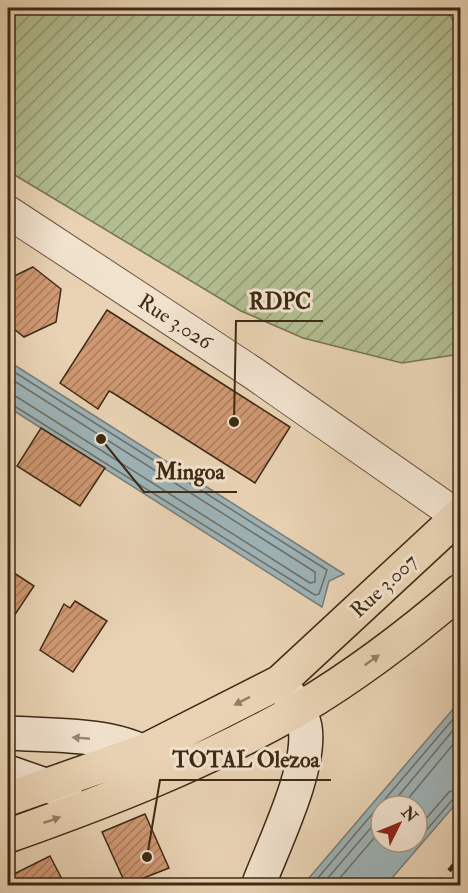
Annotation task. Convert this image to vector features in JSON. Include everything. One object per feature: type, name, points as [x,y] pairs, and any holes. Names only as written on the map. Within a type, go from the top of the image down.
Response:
[{"type":"main road","name":"Rue 3.007","points":[[8,799],[144,751],[280,682],[460,516]]},
{"type":"main road","points":[[8,836],[96,805],[174,771],[311,702],[410,634],[460,591]]},
{"type":"main road","points":[[280,682],[311,702]]},
{"type":"main road","points":[[258,885],[300,773],[304,726],[311,702]]},
{"type":"main road","points":[[8,733],[106,740],[144,751],[174,771]]},
{"type":"main road","points":[[8,772],[49,785],[96,805]]},
{"type":"street","name":"Rue 3.026","points":[[8,212],[256,375],[460,516]]},
{"type":"green space","points":[[8,8],[446,8],[460,33],[460,354],[402,363],[303,338],[241,311],[8,171]]},
{"type":"water","points":[[8,361],[344,574],[329,581],[322,607],[8,407]]},
{"type":"water","points":[[460,701],[460,799],[429,835],[429,794],[381,794]]},
{"type":"water","points":[[369,808],[369,854],[413,854],[386,885],[303,885]]},
{"type":"building","points":[[33,267],[61,289],[56,322],[24,337],[8,324],[8,279]]},
{"type":"building","points":[[107,310],[290,427],[255,483],[113,393],[109,391],[98,409],[60,383]]},
{"type":"building","points":[[41,428],[105,468],[80,506],[17,466]]},
{"type":"building","points":[[8,569],[34,586],[8,625]]},
{"type":"building","points":[[75,601],[107,621],[73,672],[40,650],[64,604],[70,608]]},
{"type":"building","points":[[145,814],[169,868],[126,885],[102,832]]},
{"type":"building","points":[[50,856],[65,885],[8,885],[8,877]]},
{"type":"railway","points":[[436,886],[460,858]]},
{"type":"place","name":"RDPC","points":[[234,422]]},
{"type":"place","name":"Mingoa","points":[[101,439]]},
{"type":"place","name":"TOTAL Olezoa","points":[[147,857]]}]
